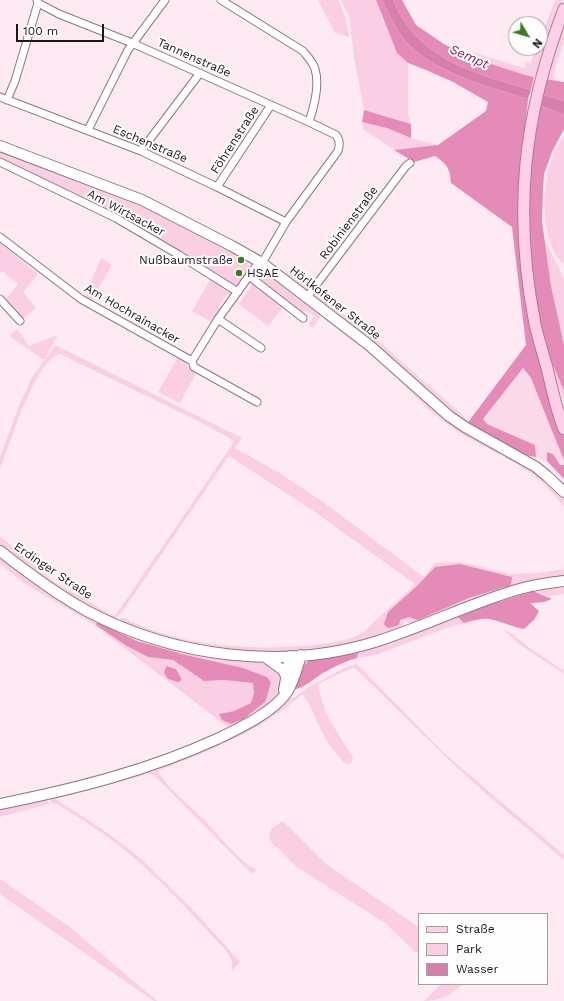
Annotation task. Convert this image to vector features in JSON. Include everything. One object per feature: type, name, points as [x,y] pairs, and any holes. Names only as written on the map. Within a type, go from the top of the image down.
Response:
[{"type":"main road","points":[[564,9],[545,63],[534,104],[527,147],[523,201],[526,267],[536,326],[564,429]]},
{"type":"main road","points":[[549,377],[564,410]]},
{"type":"street","points":[[88,130],[132,43],[166,0]]},
{"type":"street","points":[[221,0],[290,42],[303,51],[310,59],[315,69],[316,84],[313,111],[309,122]]},
{"type":"street","points":[[7,100],[15,81],[37,1]]},
{"type":"street","name":"Tannenstraße","points":[[37,1],[59,14],[132,43],[336,135],[339,140],[338,151],[286,222]]},
{"type":"street","points":[[141,151],[200,73]]},
{"type":"street","name":"Eschenstraße","points":[[0,97],[141,151],[286,222]]},
{"type":"street","name":"Föhrenstraße","points":[[217,187],[271,105]]},
{"type":"street","name":"Hörlkofener Straße","points":[[0,146],[142,200],[232,246],[260,263],[307,297],[369,346],[448,416],[536,467],[548,476],[564,492]]},
{"type":"street","name":"Am Wirtsacker","points":[[0,162],[116,218],[238,292]]},
{"type":"street","name":"Robinienstraße","points":[[307,297],[406,166],[410,163]]},
{"type":"street","points":[[192,361],[218,319],[260,263],[286,222]]},
{"type":"street","name":"Am Hochrainacker","points":[[0,237],[81,299],[192,361],[194,367],[257,402]]},
{"type":"street","points":[[249,276],[303,318]]},
{"type":"street","points":[[0,299],[20,321]]},
{"type":"street","points":[[218,319],[261,348]]},
{"type":"street","name":"Erdinger Straße","points":[[0,551],[57,593],[88,611],[113,623],[163,641],[198,650],[265,657],[296,656],[342,650],[375,642],[407,632],[492,597],[518,589],[564,581]]},
{"type":"street","points":[[279,701],[296,656]]},
{"type":"street","points":[[0,804],[76,788],[150,766],[197,748],[237,730],[259,717],[279,701],[287,692],[293,680],[296,656]]},
{"type":"street","points":[[265,657],[283,670],[287,678]]},
{"type":"shaded area","points":[[376,0],[382,0],[403,38],[414,50],[428,60],[444,69],[478,83],[528,99],[520,186],[519,223],[561,429],[564,437],[564,460],[531,378],[523,368],[483,419],[487,424],[535,445],[536,457],[522,455],[466,425],[526,345],[512,227],[451,183],[450,174],[447,167],[435,156],[414,162],[394,150],[438,145],[486,111],[488,102],[453,82],[408,63],[397,53]]},
{"type":"shaded area","points":[[393,0],[402,0],[416,25],[444,44],[472,58],[534,77],[531,90],[469,70],[450,61],[433,50],[417,37],[404,20]]},
{"type":"shaded area","points":[[545,79],[564,82],[564,101],[543,95]]},
{"type":"shaded area","points":[[540,105],[564,115],[564,129],[552,152],[544,174],[542,221],[551,286],[564,345],[564,391],[543,341],[533,289],[527,225],[530,158]]},
{"type":"shaded area","points":[[364,110],[411,124],[411,138],[387,128],[362,122]]},
{"type":"shaded area","points":[[522,367],[531,378],[564,460],[564,465],[560,465],[553,454],[548,452],[547,461],[536,457],[535,445],[487,424],[483,419]]},
{"type":"shaded area","points":[[547,452],[553,454],[560,465],[564,465],[564,479],[547,461]]},
{"type":"shaded area","points":[[460,564],[512,577],[511,585],[469,598],[418,620],[409,617],[400,620],[399,625],[388,628],[384,624],[388,612],[417,586],[435,567]]},
{"type":"shaded area","points":[[533,591],[552,599],[531,604],[539,611],[534,620],[524,629],[489,619],[480,619],[464,623],[458,617],[486,606]]},
{"type":"shaded area","points":[[97,622],[137,641],[182,654],[243,668],[267,677],[271,682],[266,701],[244,719],[231,724],[222,720],[219,714],[234,711],[251,703],[254,693],[253,683],[224,680],[204,681],[173,660],[148,657],[125,645],[96,625]]},
{"type":"shaded area","points":[[358,653],[357,658],[337,666],[305,685],[294,689],[301,670],[309,661]]},
{"type":"shaded area","points":[[166,666],[176,669],[182,680],[178,682],[168,679],[164,673]]},
{"type":"green space","points":[[318,0],[338,0],[346,19],[349,37],[335,33]]},
{"type":"green space","points":[[341,0],[376,0],[397,53],[408,63],[408,114],[411,124],[364,110],[354,57],[349,16]]},
{"type":"green space","points":[[555,0],[563,0],[548,43],[548,19]]},
{"type":"green space","points":[[564,19],[564,42],[554,72],[554,80],[545,79]]},
{"type":"green space","points":[[462,53],[475,53],[524,68],[526,62],[530,63],[533,56],[543,56],[536,77],[498,68]]},
{"type":"green space","points":[[362,122],[387,128],[411,138],[438,145],[394,150],[394,147],[391,148],[363,129]]},
{"type":"green space","points":[[564,135],[564,264],[551,246],[546,221],[545,195],[549,167],[554,153]]},
{"type":"green space","points":[[0,150],[121,194],[223,244],[237,255],[235,257],[244,263],[246,261],[249,270],[238,285],[232,285],[204,267],[0,160]]},
{"type":"green space","points":[[545,240],[564,278],[564,345],[551,286]]},
{"type":"green space","points":[[0,243],[38,274],[23,292],[36,308],[23,319],[5,300],[18,284],[2,271],[0,274]]},
{"type":"green space","points":[[101,258],[112,265],[92,300],[86,297],[86,294]]},
{"type":"green space","points":[[266,270],[322,314],[313,328],[309,325],[314,316],[307,311],[299,312],[256,279]]},
{"type":"green space","points":[[288,271],[383,345],[469,421],[466,425],[285,276]]},
{"type":"green space","points":[[211,278],[232,292],[231,297],[227,294],[219,305],[223,308],[213,323],[192,311]]},
{"type":"green space","points":[[253,283],[283,307],[268,326],[239,304]]},
{"type":"green space","points":[[326,316],[498,449],[502,454],[500,455],[461,434],[429,410],[381,363],[324,319]]},
{"type":"green space","points":[[17,329],[29,346],[58,335],[45,359],[42,359],[9,336]]},
{"type":"green space","points":[[543,341],[564,391],[564,403],[550,365]]},
{"type":"green space","points":[[55,345],[242,438],[235,448],[278,472],[323,502],[424,577],[435,563],[462,562],[510,574],[538,573],[564,569],[564,576],[517,585],[497,591],[413,623],[408,623],[407,621],[404,622],[403,627],[397,630],[338,646],[286,651],[249,652],[179,642],[128,626],[120,620],[120,618],[125,618],[146,628],[169,635],[218,645],[243,647],[292,647],[315,645],[345,640],[362,633],[415,584],[309,508],[229,456],[120,615],[119,614],[116,618],[111,619],[60,591],[0,547],[0,536],[54,582],[114,616],[232,445],[233,441],[200,422],[60,354],[52,358],[36,380],[22,410],[0,469],[0,456],[19,406],[31,379],[42,361],[45,360]]},
{"type":"green space","points":[[178,357],[185,362],[188,367],[197,372],[180,403],[158,392]]},
{"type":"green space","points":[[507,454],[527,465],[564,497],[564,507],[538,479],[521,466],[505,458]]},
{"type":"green space","points":[[0,555],[79,609],[144,639],[184,650],[255,660],[271,665],[276,668],[282,676],[282,685],[277,695],[259,714],[201,744],[149,764],[94,781],[60,788],[58,785],[167,754],[209,738],[229,728],[93,624],[24,583],[0,564]],"holes":[[[97,622],[137,641],[182,654],[243,668],[267,677],[271,682],[266,701],[244,719],[231,724],[222,720],[220,714],[234,711],[251,703],[254,693],[253,683],[224,680],[204,681],[173,660],[148,657],[125,645],[96,625]],[[166,666],[176,669],[182,680],[178,682],[168,679],[164,673]]]},
{"type":"green space","points":[[564,587],[564,594],[548,596],[533,591]]},
{"type":"green space","points":[[458,617],[464,623],[446,628],[376,655],[357,658],[358,653],[393,643]]},
{"type":"green space","points":[[503,629],[513,634],[527,646],[564,671],[564,674],[519,644]]},
{"type":"green space","points":[[356,663],[445,754],[564,855],[564,860],[485,793],[354,667],[318,684],[327,713],[353,757],[351,764],[346,764],[331,747],[322,733],[310,706],[302,694],[278,713],[252,730],[210,750],[158,771],[166,783],[238,856],[250,866],[255,868],[256,870],[252,874],[153,774],[56,799],[109,834],[140,858],[194,911],[240,962],[232,970],[232,961],[228,953],[150,872],[106,836],[57,804],[51,803],[51,796],[150,770],[153,772],[154,769],[286,699],[295,697],[309,687]]},
{"type":"green space","points":[[47,798],[49,804],[0,817],[0,807]]},
{"type":"green space","points":[[283,821],[326,864],[418,926],[418,952],[416,953],[385,923],[295,866],[278,848],[274,846],[270,840],[269,835],[271,829]]},
{"type":"green space","points":[[0,879],[70,927],[157,1001],[149,998],[0,894]]},
{"type":"green space","points":[[439,985],[462,985],[445,997],[424,1001]]},
{"type":"water","points":[[382,0],[393,0],[404,20],[417,37],[433,50],[450,61],[469,70],[531,90],[528,99],[478,83],[444,69],[428,60],[414,50],[403,38]]},
{"type":"water","points":[[543,95],[564,101],[564,115],[540,105]]},
{"type":"place","name":"Nußbaumstraße","points":[[241,260]]},
{"type":"place","name":"HSAE","points":[[239,273]]},
{"type":"water label","name":"Sempt","points":[[469,57]]}]
